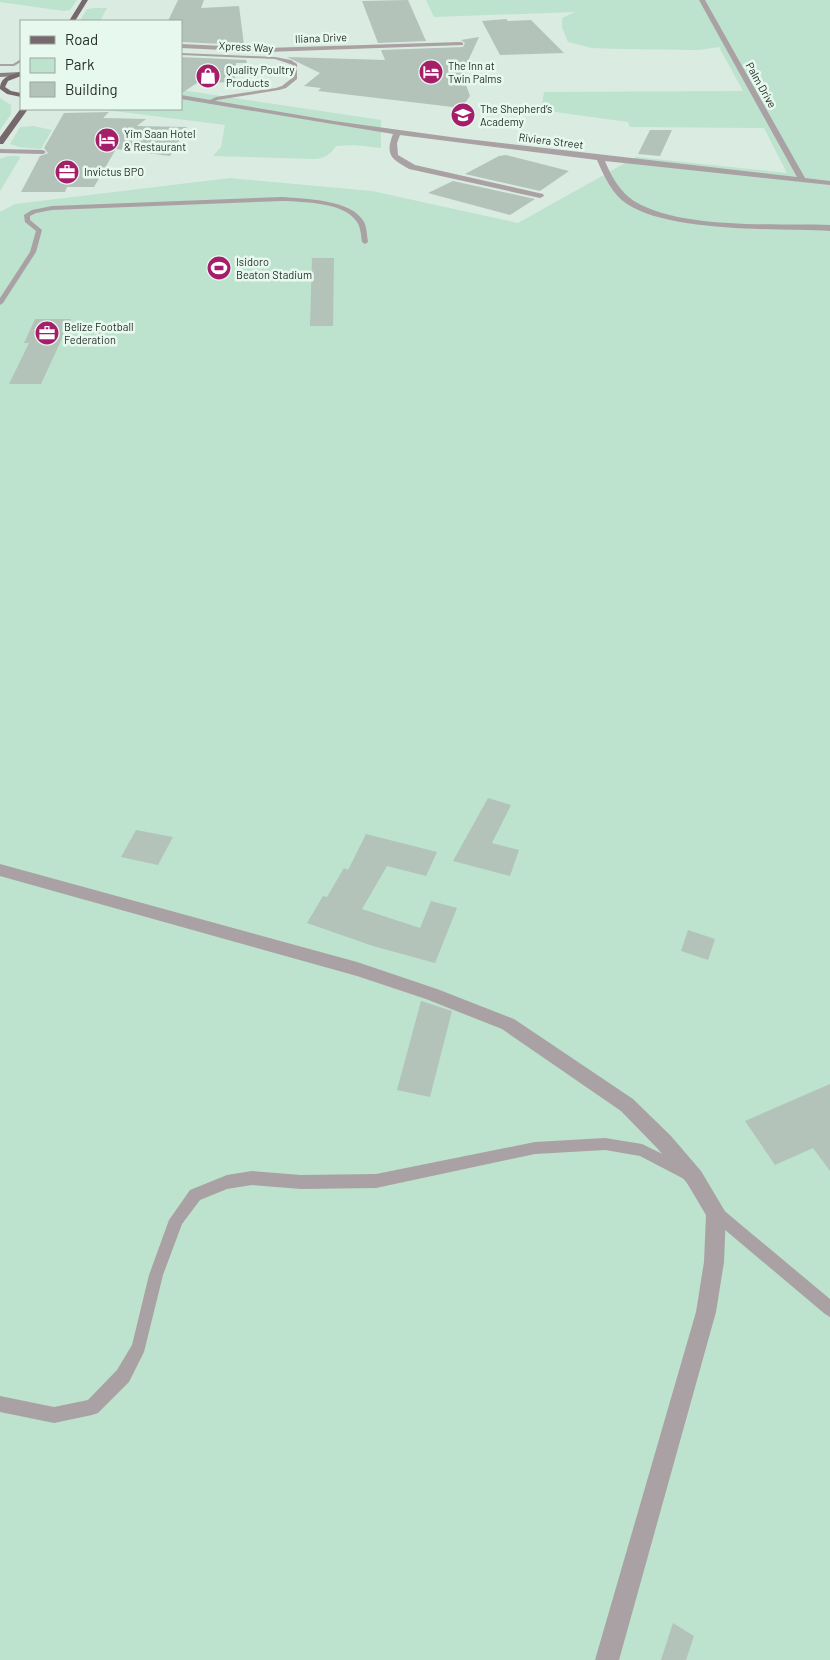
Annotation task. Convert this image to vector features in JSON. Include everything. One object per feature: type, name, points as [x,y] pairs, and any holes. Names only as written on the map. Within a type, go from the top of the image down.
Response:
[{"type":"main road","points":[[73,20],[85,0]]},
{"type":"main road","points":[[0,75],[20,74]]},
{"type":"main road","points":[[20,74],[6,80],[0,87],[20,95]]},
{"type":"main road","points":[[9,92],[20,108]]},
{"type":"main road","points":[[0,142],[22,111]]},
{"type":"street","name":"Palm Drive","points":[[702,0],[802,180]]},
{"type":"street","name":"Iliana Drive","points":[[182,46],[266,50],[461,44]]},
{"type":"street","name":"Riviera Street","points":[[182,97],[397,132],[600,158],[830,183]]},
{"type":"street","points":[[397,132],[393,143],[394,155],[403,163],[412,167],[540,196]]},
{"type":"street","points":[[600,158],[608,176],[623,195],[637,206],[659,215],[709,222],[830,228]]},
{"type":"street","points":[[0,870],[357,969],[431,994],[508,1024],[627,1105],[664,1142],[694,1177],[716,1212],[714,1262],[706,1312],[607,1660]]},
{"type":"lane","name":"Xpress Way","points":[[182,54],[275,58],[289,60],[295,64],[294,80],[284,87],[216,99],[210,102]]},
{"type":"lane","points":[[0,65],[14,65],[20,61]]},
{"type":"lane","points":[[0,151],[43,152]]},
{"type":"lane","points":[[0,303],[33,252],[38,230],[27,221],[27,215],[34,211],[52,208],[282,199],[315,202],[347,209],[360,221],[365,242]]},
{"type":"lane","points":[[0,1404],[54,1415],[92,1407],[123,1376],[139,1347],[156,1275],[176,1220],[195,1195],[226,1182],[252,1178],[301,1182],[376,1180],[535,1148],[605,1144],[642,1150],[694,1177]]},
{"type":"lane","points":[[716,1212],[830,1309]]},
{"type":"green space","points":[[0,0],[77,0],[70,10],[64,11],[0,2]]},
{"type":"green space","points":[[426,0],[830,0],[830,1660],[0,1660],[0,212],[15,204],[230,178],[372,191],[518,223],[636,157],[787,173],[764,128],[630,127],[628,122],[541,110],[544,92],[743,91],[719,47],[699,50],[592,48],[568,42],[562,27],[562,18],[575,12],[434,17]]},
{"type":"green space","points":[[107,8],[101,20],[81,20],[87,9]]},
{"type":"green space","points":[[182,90],[381,120],[381,148],[354,145],[336,146],[327,156],[315,159],[213,156],[221,147],[225,125],[106,110],[182,110]]},
{"type":"green space","points":[[0,98],[11,105],[11,114],[0,130]]},
{"type":"green space","points":[[33,126],[52,130],[41,149],[19,147],[10,144],[20,127]]},
{"type":"green space","points":[[8,156],[19,156],[20,158],[0,191],[0,159]]},
{"type":"building","points":[[178,0],[204,0],[201,8],[239,6],[244,45],[182,42],[182,20],[168,20]]},
{"type":"building","points":[[408,0],[426,41],[378,43],[362,1]]},
{"type":"building","points":[[506,19],[508,21],[531,20],[564,53],[500,55],[482,21]]},
{"type":"building","points":[[479,37],[462,74],[470,96],[461,108],[318,91],[321,88],[304,86],[320,73],[287,57],[385,60],[381,50],[463,47],[465,43],[461,40]]},
{"type":"building","name":"Quality Poultry Products","points":[[182,57],[246,60],[247,63],[236,63],[235,82],[197,83],[182,93]]},
{"type":"building","points":[[109,112],[103,118],[146,119],[137,126],[187,127],[170,156],[116,149],[94,187],[67,187],[65,192],[21,192],[40,156],[48,153],[44,148],[64,113]]},
{"type":"building","points":[[650,130],[672,130],[660,156],[638,154]]},
{"type":"building","points":[[506,155],[569,171],[540,191],[465,174],[499,156]]},
{"type":"building","points":[[453,181],[535,199],[510,215],[428,193]]},
{"type":"building","points":[[312,258],[334,258],[333,326],[310,326]]},
{"type":"building","points":[[35,319],[71,319],[41,384],[9,384],[29,343],[24,343]]},
{"type":"building","points":[[488,798],[511,805],[492,843],[519,850],[510,876],[453,861]]},
{"type":"building","points":[[136,830],[173,837],[158,865],[121,857]]},
{"type":"building","points":[[366,834],[437,852],[426,876],[387,866],[362,909],[420,928],[431,901],[457,908],[435,963],[373,946],[307,923],[323,896],[327,897],[344,868],[348,870]]},
{"type":"building","points":[[688,930],[715,939],[708,960],[681,951]]},
{"type":"building","points":[[421,1001],[452,1011],[430,1097],[397,1090]]},
{"type":"building","points":[[830,1084],[830,1171],[813,1148],[775,1165],[745,1121]]},
{"type":"building","points":[[673,1623],[694,1636],[686,1660],[661,1660]]},
{"type":"place","name":"The Inn at Twin Palms","points":[[431,72]]},
{"type":"place","name":"Quality Poultry Products","points":[[208,76]]},
{"type":"place","name":"The Shepherd’s Academy","points":[[463,115]]},
{"type":"place","name":"Yim Saan Hotel & Restaurant","points":[[107,140]]},
{"type":"place","name":"Invictus BPO","points":[[67,172]]},
{"type":"place","name":"Isidoro Beaton Stadium","points":[[219,268]]},
{"type":"place","name":"Belize Football Federation","points":[[47,333]]}]
